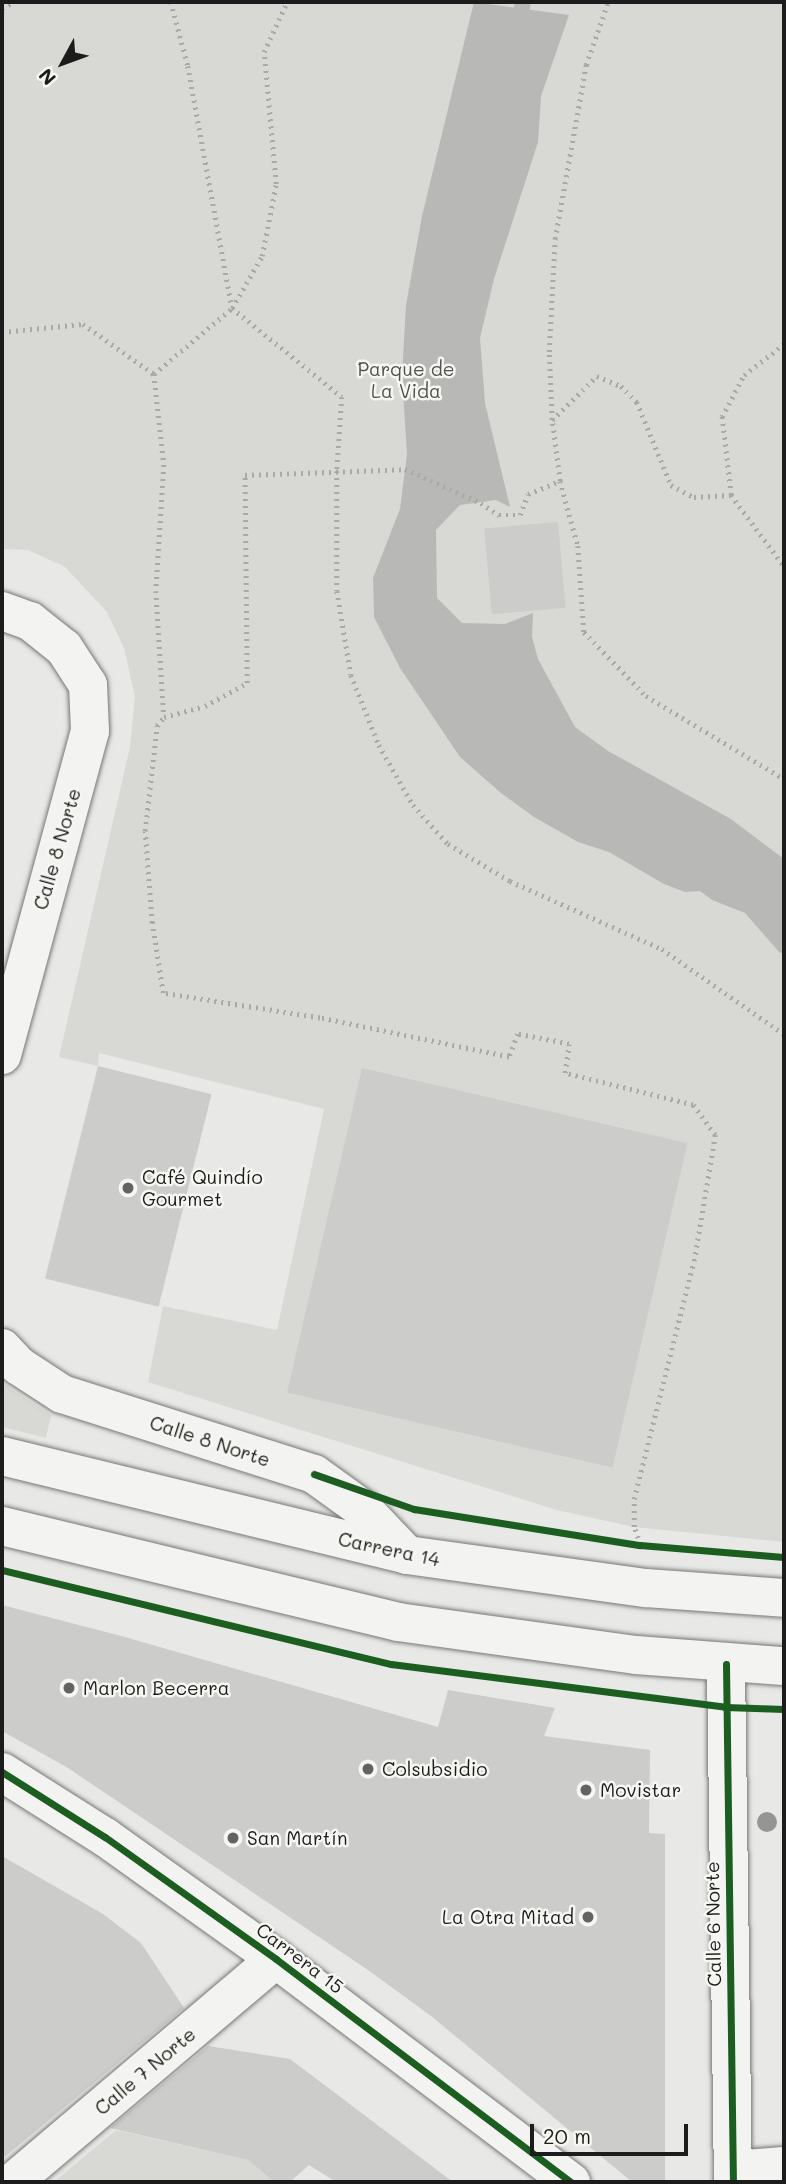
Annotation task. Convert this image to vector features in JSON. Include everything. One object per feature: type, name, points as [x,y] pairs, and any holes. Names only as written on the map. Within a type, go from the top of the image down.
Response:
[{"type":"street","name":"Calle 8 Norte","points":[[2,611],[30,621],[64,648],[88,685],[90,731],[5,1040]]},
{"type":"street","name":"Calle 8 Norte","points":[[2,1348],[19,1366],[62,1394],[314,1474],[364,1510],[407,1555]]},
{"type":"street","name":"Carrera 14","points":[[2,1455],[407,1555],[646,1588],[784,1598]]},
{"type":"street","points":[[2,1526],[398,1622],[519,1640],[726,1664],[784,1666]]},
{"type":"street","name":"Calle 6 Norte","points":[[726,1664],[733,2176]]},
{"type":"street","name":"Carrera 15","points":[[2,1772],[105,1837],[276,1959],[571,2182]]},
{"type":"street","name":"Calle 7 Norte","points":[[13,2182],[276,1959]]},
{"type":"street","points":[[733,2176],[784,2166]]},
{"type":"path","points":[[2,8],[14,2]]},
{"type":"path","points":[[171,2],[188,66],[232,308],[342,397],[337,471],[337,591],[351,675],[379,745],[412,805],[448,844],[510,881],[662,949],[784,1034]]},
{"type":"path","points":[[154,374],[232,308],[261,256],[276,184],[264,52],[287,2]]},
{"type":"path","points":[[608,2],[586,65],[555,239],[550,352],[552,421],[560,481],[578,546],[584,632],[646,696],[784,779]]},
{"type":"path","points":[[2,332],[83,324],[154,374],[164,465],[156,590],[164,717]]},
{"type":"path","points":[[784,344],[744,375],[722,416],[731,495],[784,566]]},
{"type":"path","points":[[552,421],[597,376],[621,386],[637,402],[671,485],[694,497],[731,495]]},
{"type":"path","points":[[560,481],[528,494],[520,515],[499,515],[481,503],[405,469],[245,475],[247,683],[205,706],[164,717],[157,726],[145,831],[151,913],[163,993],[320,1018],[509,1057],[518,1034],[569,1044],[565,1073],[693,1105],[715,1135],[694,1262],[634,1499],[634,1527],[640,1545],[627,1543]]},
{"type":"shaded area","name":"Parque de La Vida","points":[[2,2],[784,2],[784,1542],[634,1527],[557,1510],[148,1382],[163,1306],[277,1330],[324,1109],[99,1053],[98,1066],[59,1057],[130,747],[135,696],[124,648],[107,612],[65,567],[28,550],[2,549]]},
{"type":"shaded area","points":[[474,2],[569,15],[541,96],[538,142],[494,279],[480,338],[485,403],[510,507],[496,500],[460,505],[436,530],[437,598],[462,623],[505,624],[533,613],[532,637],[538,659],[575,727],[608,751],[731,819],[784,859],[784,952],[780,953],[745,913],[712,900],[700,891],[685,892],[664,884],[609,852],[578,842],[534,817],[501,793],[460,757],[400,668],[374,617],[373,578],[400,509],[407,454],[402,376],[406,305],[422,216]]},
{"type":"shaded area","points":[[2,1383],[51,1415],[46,1438],[2,1427]]},
{"type":"shaded area","points":[[116,2130],[248,2160],[274,2182],[54,2182]]},
{"type":"building","points":[[558,522],[565,608],[492,614],[484,528]]},
{"type":"building","points":[[98,1066],[212,1094],[159,1307],[45,1278]]},
{"type":"building","points":[[362,1068],[687,1143],[613,1468],[287,1392]]},
{"type":"building","points":[[2,1605],[125,1637],[438,1727],[448,1690],[555,1708],[544,1736],[650,1750],[649,1833],[665,1834],[665,2182],[632,2182],[431,2016],[368,1970],[68,1768],[2,1731]]},
{"type":"building","points":[[2,1856],[103,1914],[141,1943],[184,2008],[2,2159]]},
{"type":"building","points":[[208,2046],[290,2059],[453,2182],[336,2182],[309,2165],[290,2182],[274,2182],[248,2160],[110,2128]]},
{"type":"waterway","points":[[522,7],[523,2]]},
{"type":"cycle path","points":[[314,1474],[414,1509],[640,1545],[784,1557]]},
{"type":"cycle path","points":[[2,1570],[391,1664],[725,1707],[784,1709]]},
{"type":"cycle path","points":[[726,1664],[733,2182]]},
{"type":"cycle path","points":[[2,1772],[105,1837],[276,1959],[571,2182]]},
{"type":"place","name":"Café Quindío Gourmet","points":[[128,1188]]},
{"type":"place","name":"Marlon Becerra","points":[[69,1688]]},
{"type":"place","name":"Colsubsidio","points":[[368,1769]]},
{"type":"place","name":"Movistar","points":[[586,1790]]},
{"type":"place","name":"San Martín","points":[[233,1838]]},
{"type":"place","name":"La Otra Mitad","points":[[588,1917]]}]
